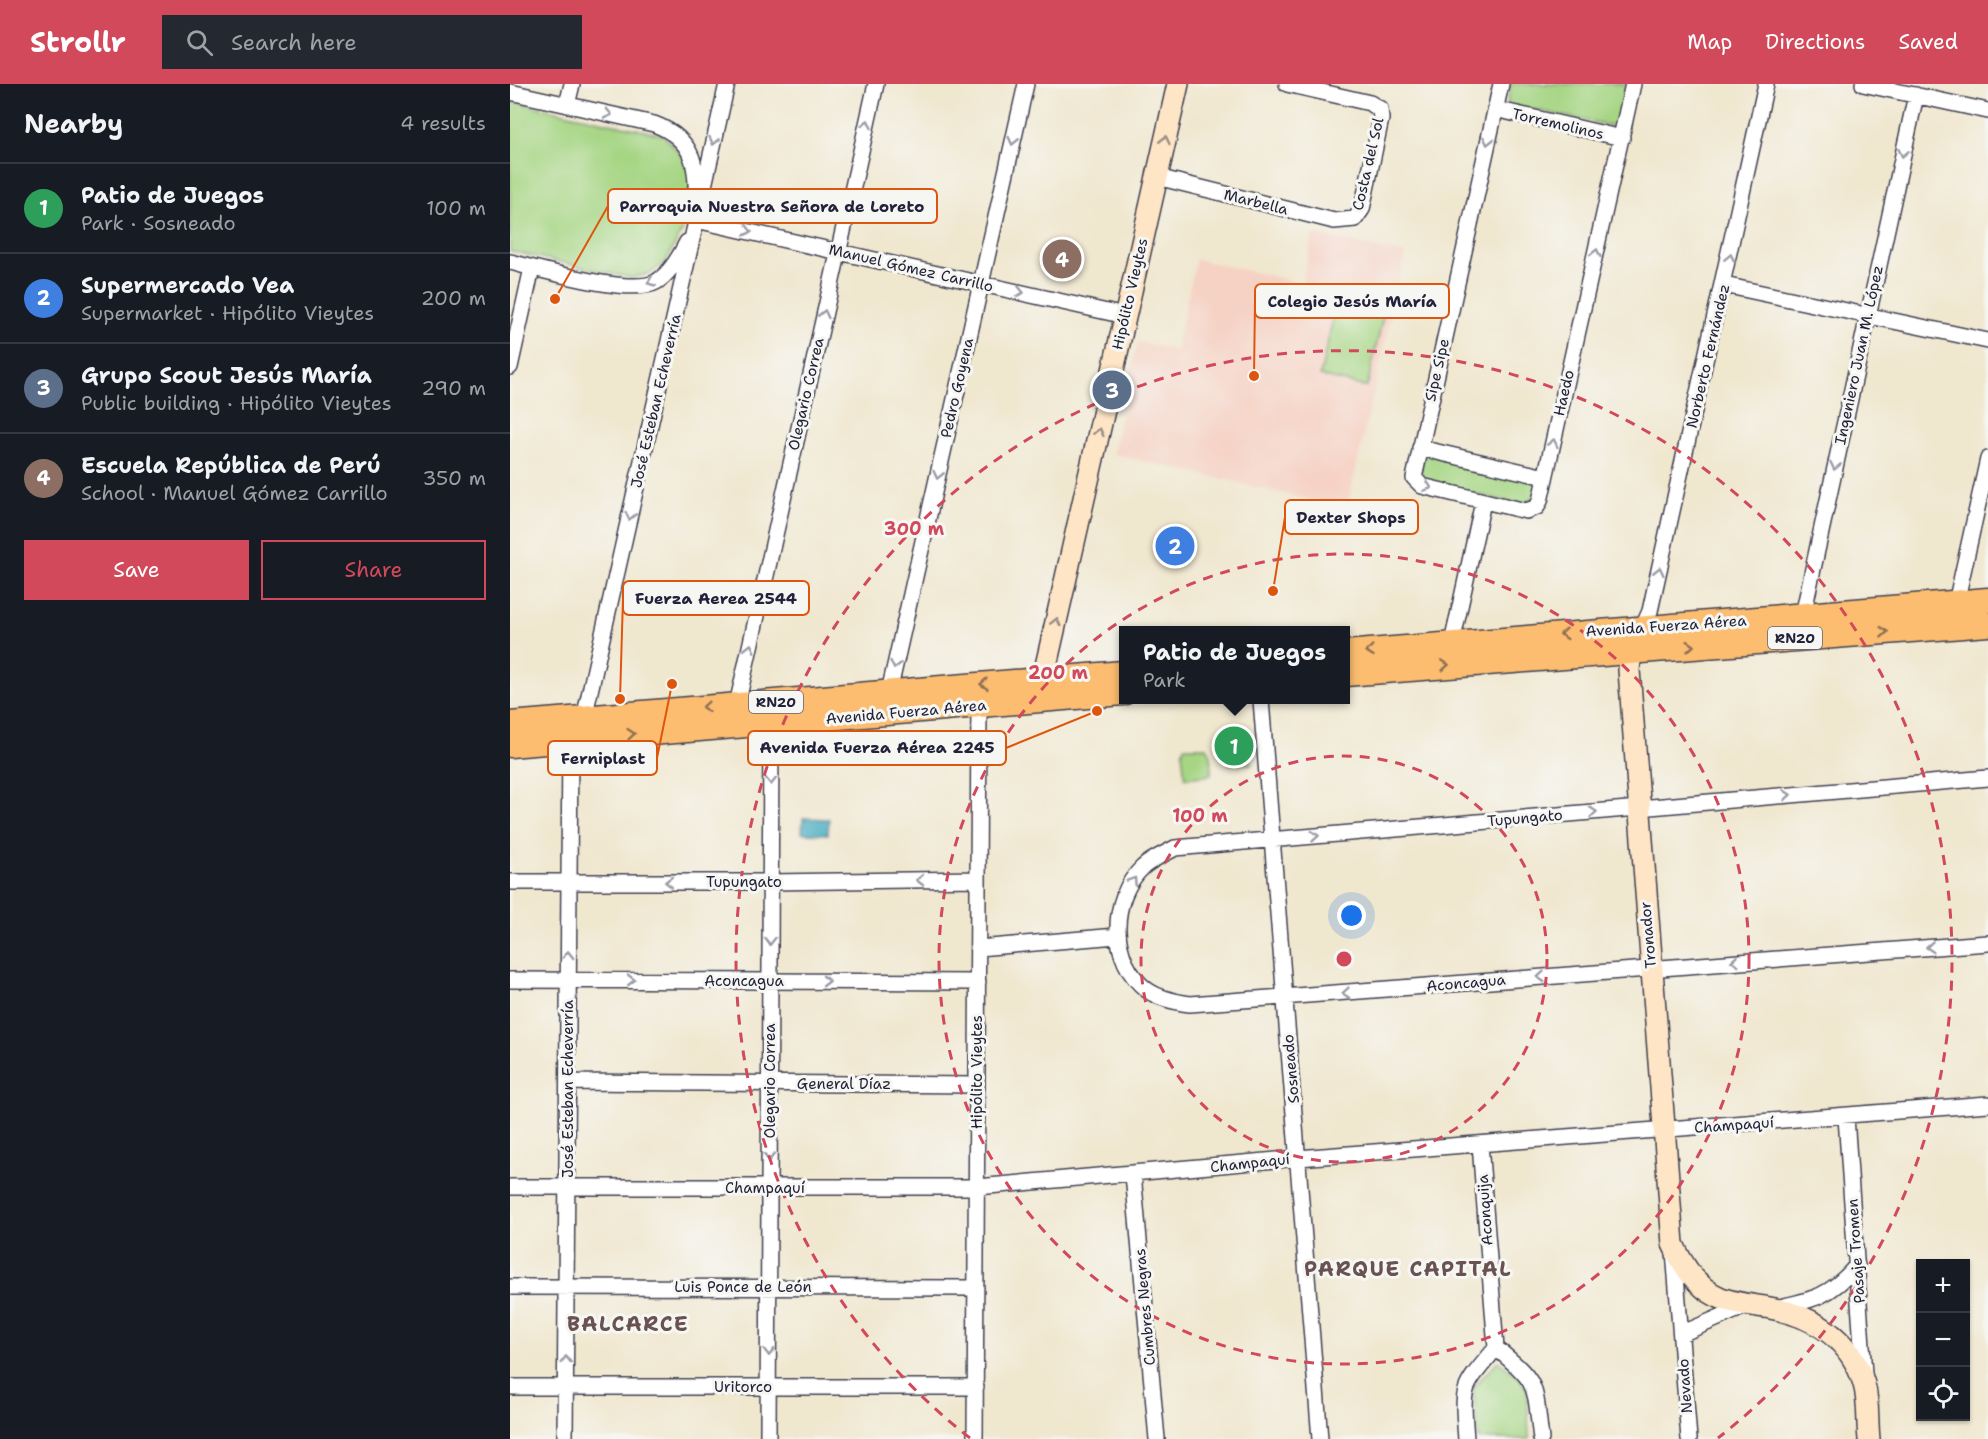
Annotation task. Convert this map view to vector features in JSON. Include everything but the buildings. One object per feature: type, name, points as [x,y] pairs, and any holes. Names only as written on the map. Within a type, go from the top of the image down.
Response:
[{"type":"main road","name":"Hipólito Vieytes","points":[[1042,679],[1178,84]]},
{"type":"main road","name":"Avenida Fuerza Aérea","points":[[1350,652],[1452,642],[1988,600]]},
{"type":"main road","name":"Avenida Fuerza Aérea","points":[[1350,674],[1988,624]]},
{"type":"main road","name":"Tronador","points":[[1643,627],[1631,651],[1629,670],[1673,1244],[1681,1263],[1708,1291],[1721,1298],[1771,1308],[1814,1322],[1833,1334],[1847,1349],[1865,1386],[1869,1439]]},
{"type":"main road","name":"Avenida Fuerza Aérea","points":[[510,724],[1119,673]]},
{"type":"main road","name":"Avenida Fuerza Aérea","points":[[510,744],[1119,693]]},
{"type":"street","points":[[567,105],[572,84]]},
{"type":"street","name":"José Esteban Echeverría","points":[[584,718],[727,84]]},
{"type":"street","name":"Olegario Correa","points":[[737,705],[876,84]]},
{"type":"street","name":"Pedro Goyena","points":[[889,692],[1026,84]]},
{"type":"street","name":"Costa del Sol","points":[[1287,84],[1370,103],[1380,109],[1381,119],[1364,197],[1355,219]]},
{"type":"street","name":"Sipe Sipe","points":[[1483,502],[1417,483],[1414,472],[1500,84]]},
{"type":"street","name":"Haedo","points":[[1483,502],[1532,510],[1540,501],[1633,84]]},
{"type":"street","name":"Norberto Fernández","points":[[1643,627],[1650,611],[1724,285],[1766,84]]},
{"type":"street","points":[[1863,84],[1987,108]]},
{"type":"street","points":[[510,92],[654,124],[674,132],[687,145],[694,159],[696,220],[670,269],[656,283],[618,286],[510,262]]},
{"type":"street","name":"Ingeniero Juan M. López","points":[[1803,615],[1916,95]]},
{"type":"street","name":"Torremolinos","points":[[1495,109],[1622,138]]},
{"type":"street","name":"Marbella","points":[[1157,177],[1334,221],[1355,219]]},
{"type":"street","name":"Manuel Gómez Carrillo","points":[[696,220],[1125,316]]},
{"type":"street","points":[[510,368],[532,268]]},
{"type":"street","points":[[1724,285],[1988,341]]},
{"type":"street","points":[[1420,448],[1545,477]]},
{"type":"street","points":[[1956,603],[1988,459]]},
{"type":"street","points":[[1452,642],[1483,502]]},
{"type":"street","points":[[1027,702],[1042,679]]},
{"type":"street","name":"Sosneado","points":[[1261,704],[1320,1439]]},
{"type":"street","name":"Hipólito Vieytes","points":[[975,1439],[979,705]]},
{"type":"street","name":"Olegario Correa","points":[[768,1439],[771,723]]},
{"type":"street","name":"José Esteban Echeverría","points":[[565,1439],[570,740]]},
{"type":"street","name":"Tupungato","points":[[1117,936],[1121,904],[1142,868],[1175,848],[1988,778]]},
{"type":"street","name":"Tupungato","points":[[510,882],[978,879]]},
{"type":"street","points":[[978,948],[1117,936]]},
{"type":"street","name":"Aconcagua","points":[[1117,936],[1136,977],[1146,989],[1159,996],[1190,1004],[1988,943]]},
{"type":"street","name":"Aconcagua","points":[[510,980],[978,982]]},
{"type":"street","name":"General Díaz","points":[[568,1082],[977,1085]]},
{"type":"street","name":"Champaquí","points":[[510,1187],[977,1187],[1298,1158],[1846,1117],[1988,1104]]},
{"type":"street","name":"Pasaje Tromen","points":[[1846,1117],[1865,1386]]},
{"type":"street","name":"Aconquija","points":[[1480,1144],[1496,1348]]},
{"type":"street","name":"Cumbres Negras","points":[[1133,1174],[1157,1439]]},
{"type":"street","name":"Tronador","points":[[1673,1244],[1681,1334]]},
{"type":"street","name":"Tronador","points":[[1771,1308],[1814,1300],[1830,1292],[1842,1283],[1857,1265]]},
{"type":"street","name":"Luis Ponce de León","points":[[510,1287],[976,1287]]},
{"type":"street","points":[[1681,1334],[1748,1305]]},
{"type":"street","name":"Nevado","points":[[1681,1334],[1689,1439]]},
{"type":"street","points":[[1466,1439],[1462,1394],[1467,1383],[1496,1348],[1523,1370],[1534,1385],[1541,1439]]},
{"type":"street","name":"Uritorco","points":[[510,1387],[975,1388]]},
{"type":"shaded area","points":[[1313,234],[1405,254],[1347,508],[1113,454],[1138,342],[1176,350],[1196,259],[1302,283]]},
{"type":"green space","points":[[1511,84],[1626,84],[1617,127],[1507,104]]},
{"type":"green space","points":[[510,101],[663,135],[682,156],[691,172],[689,218],[666,261],[651,273],[632,278],[510,251]]},
{"type":"green space","points":[[1338,297],[1385,308],[1367,387],[1320,376]]},
{"type":"green space","points":[[1423,452],[1538,479],[1535,497],[1521,504],[1426,484],[1420,476]]},
{"type":"green space","points":[[1237,738],[1239,753],[1252,753],[1251,764],[1229,764],[1229,739]]},
{"type":"green space","points":[[1184,747],[1207,747],[1211,755],[1211,775],[1185,778],[1182,753]]},
{"type":"green space","points":[[1498,1361],[1519,1378],[1527,1390],[1529,1439],[1478,1439],[1473,1387]]},
{"type":"water","points":[[803,818],[829,819],[828,834],[802,833]]},
{"type":"place","name":"Escuela República de Perú","points":[[1062,259]]},
{"type":"place","name":"Parroquia Nuestra Señora de Loreto","points":[[555,299]]},
{"type":"place","name":"Colegio Jesús María","points":[[1254,376]]},
{"type":"place","name":"Grupo Scout Jesús María","points":[[1112,390]]},
{"type":"place","name":"Supermercado Vea","points":[[1175,546]]},
{"type":"place","name":"Dexter Shops","points":[[1273,591]]},
{"type":"place","name":"Ferniplast","points":[[672,684]]},
{"type":"place","name":"Fuerza Aerea 2544","points":[[620,699]]},
{"type":"place","name":"Avenida Fuerza Aérea 2245","points":[[1097,711]]},
{"type":"place","name":"Patio de Juegos","points":[[1234,746]]},
{"type":"district","name":"PARQUE CAPITAL","points":[[1408,1269]]},
{"type":"district","name":"BALCARCE","points":[[628,1324]]}]
